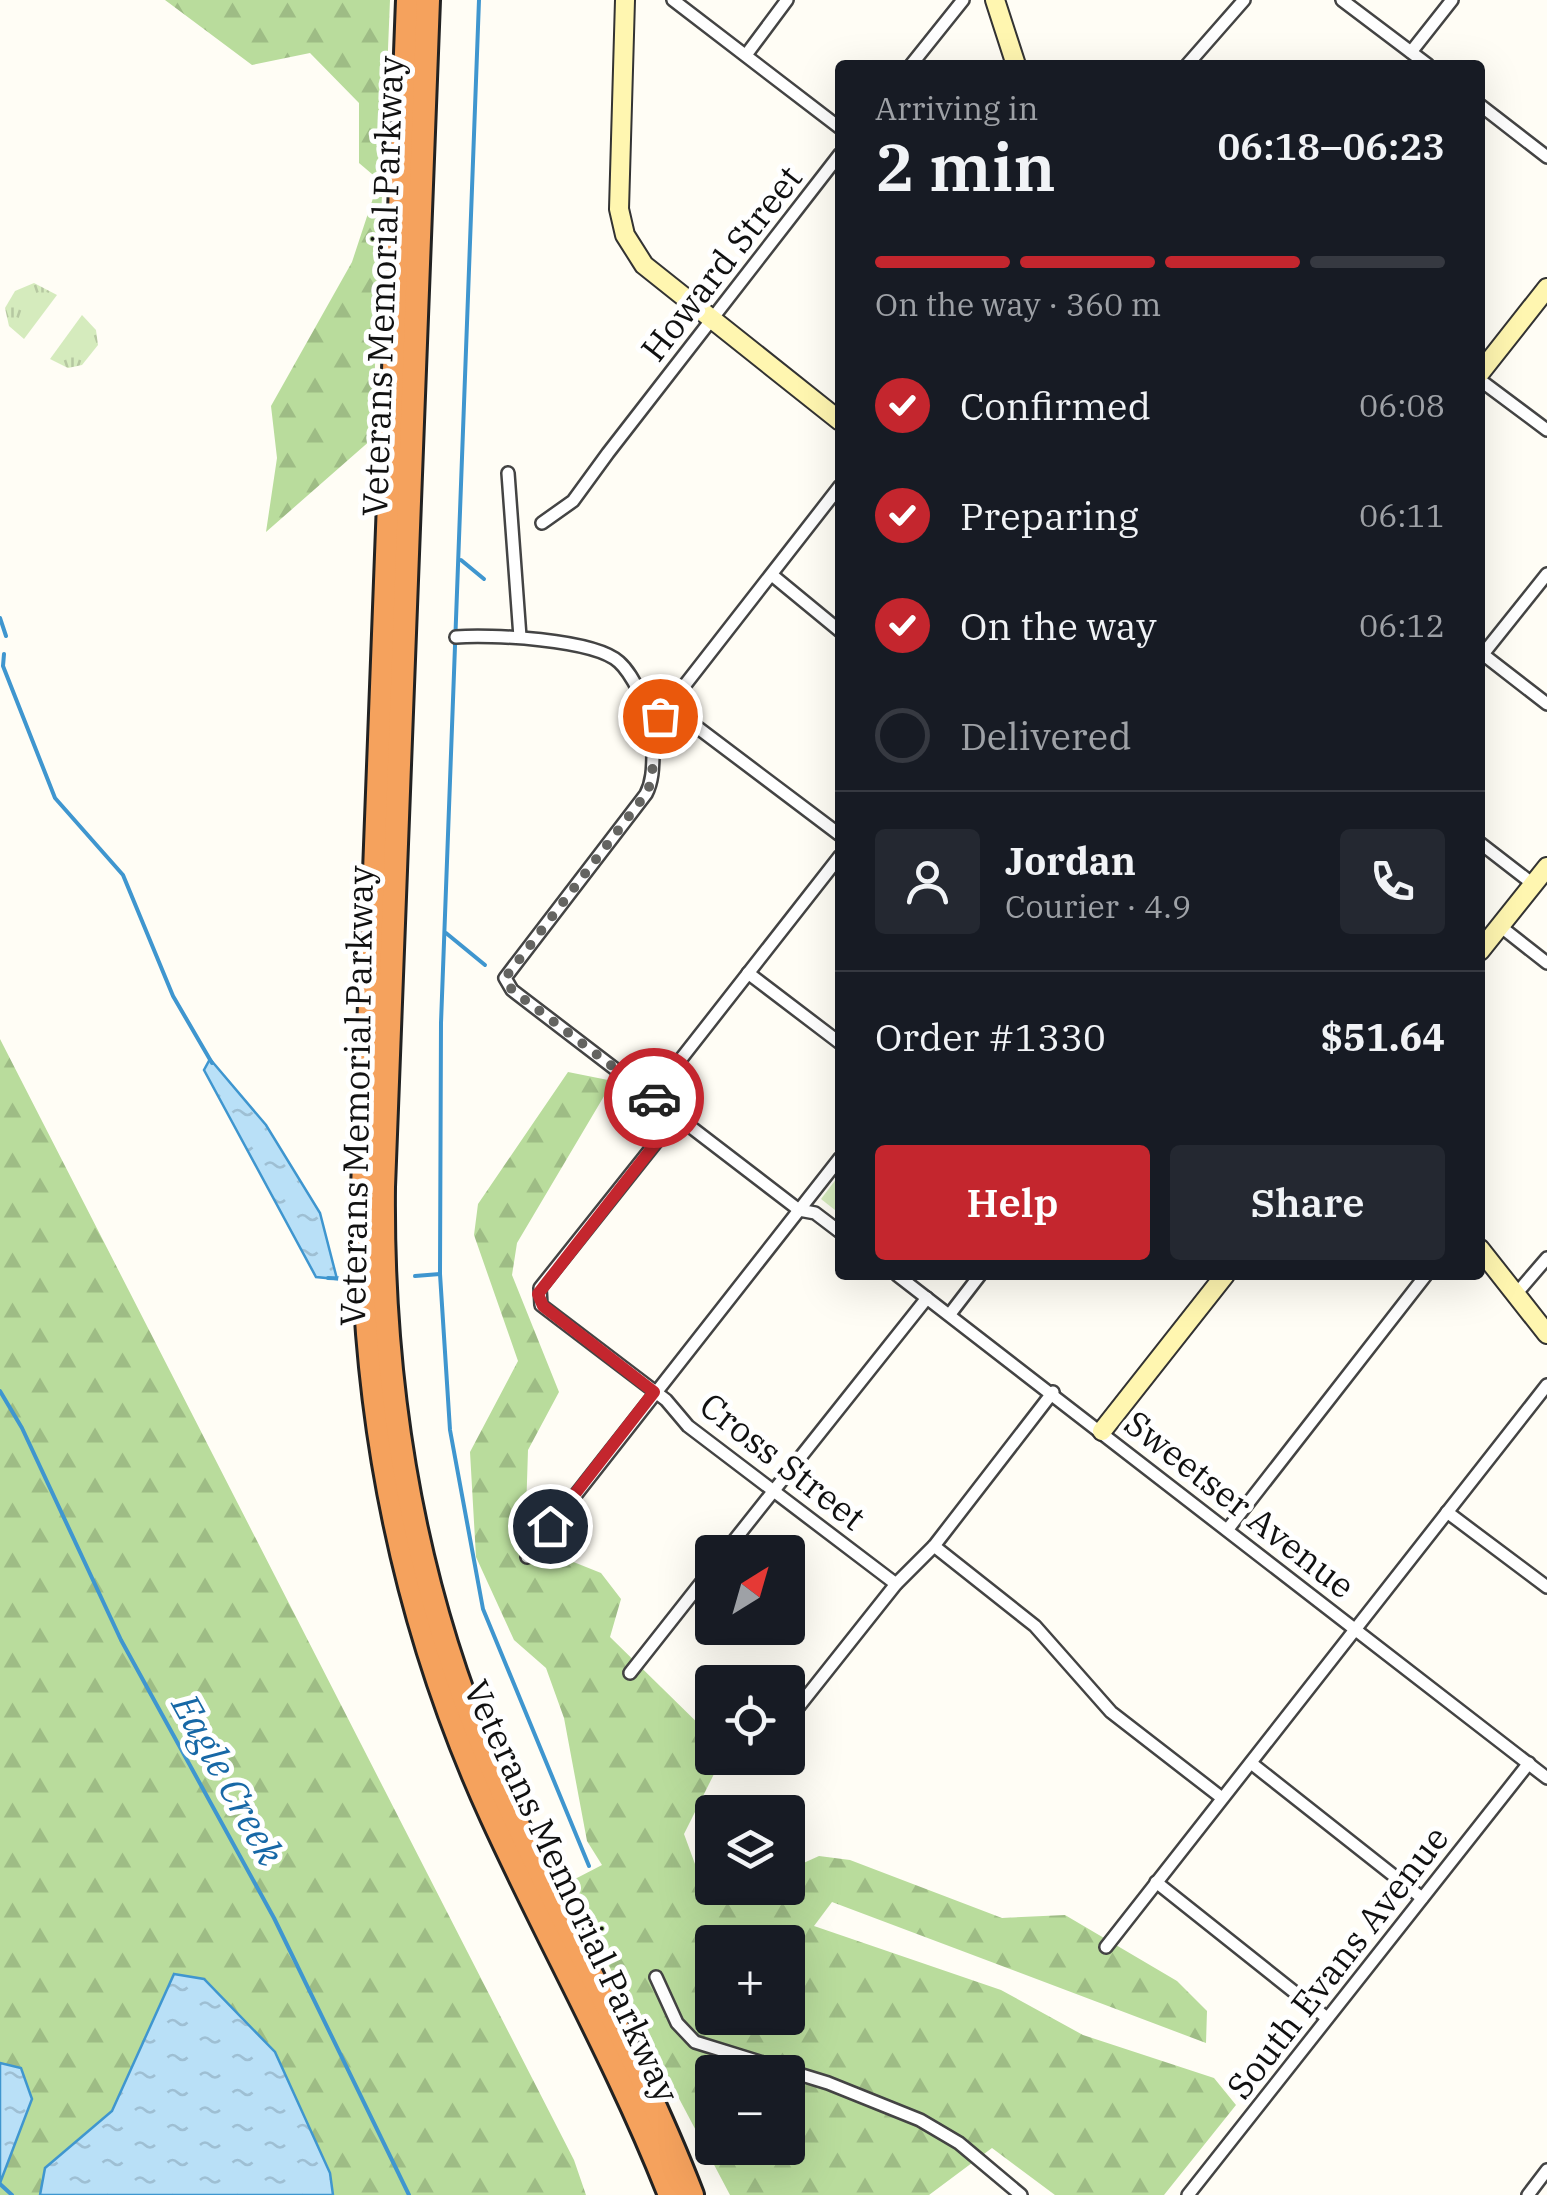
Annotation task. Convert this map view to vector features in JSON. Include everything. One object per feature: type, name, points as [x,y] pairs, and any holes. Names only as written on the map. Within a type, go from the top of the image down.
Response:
[{"type":"highway","name":"Veterans Memorial Parkway","points":[[408,0],[364,1190],[362,1273],[371,1388],[398,1545],[447,1708],[492,1818],[621,2080],[670,2195]]},
{"type":"highway","name":"Veterans Memorial Parkway","points":[[428,0],[383,1188],[383,1282],[392,1393],[421,1554],[460,1686],[520,1829],[659,2115],[692,2195]]},
{"type":"street","points":[[624,0],[619,209],[632,249],[644,265],[712,322],[835,417]]},
{"type":"street","points":[[673,0],[835,124]]},
{"type":"street","points":[[746,55],[788,0]]},
{"type":"street","points":[[915,60],[962,0]]},
{"type":"street","points":[[994,0],[1014,60]]},
{"type":"street","points":[[1191,60],[1244,0]]},
{"type":"street","points":[[1342,0],[1421,60]]},
{"type":"street","points":[[1411,52],[1452,0]]},
{"type":"street","points":[[1485,109],[1547,156]]},
{"type":"street","name":"Howard Street","points":[[542,522],[587,486],[644,406],[835,161]]},
{"type":"street","points":[[1485,369],[1547,288]]},
{"type":"street","points":[[1485,380],[1547,430]]},
{"type":"street","points":[[508,473],[520,580],[520,637]]},
{"type":"street","points":[[835,493],[658,720],[652,777],[646,794],[507,972],[506,984],[799,1210],[815,1213],[835,1228]]},
{"type":"street","points":[[1485,649],[1547,574]]},
{"type":"street","points":[[772,575],[835,627]]},
{"type":"street","points":[[456,637],[520,637],[617,660],[644,706],[658,720]]},
{"type":"street","points":[[1485,655],[1547,704]]},
{"type":"street","points":[[669,706],[835,832]]},
{"type":"street","points":[[1485,847],[1533,884]]},
{"type":"street","points":[[652,1096],[835,862]]},
{"type":"street","points":[[1485,945],[1547,866]]},
{"type":"street","points":[[1500,926],[1547,963]]},
{"type":"street","points":[[748,973],[835,1040]]},
{"type":"street","name":"Cross Street","points":[[677,1116],[540,1288],[543,1306],[654,1392],[688,1426],[896,1584]]},
{"type":"street","points":[[526,1557],[835,1164]]},
{"type":"street","points":[[1485,1255],[1547,1334]]},
{"type":"street","points":[[1516,1294],[1547,1258]]},
{"type":"street","name":"Sweetser Avenue","points":[[904,1280],[1547,1778]]},
{"type":"street","points":[[950,1314],[976,1280]]},
{"type":"street","points":[[1102,1431],[1221,1280]]},
{"type":"street","points":[[1228,1528],[1422,1280]]},
{"type":"street","points":[[739,1535],[927,1298]]},
{"type":"street","points":[[1106,1947],[1547,1385]]},
{"type":"street","points":[[805,1699],[896,1584],[934,1546],[1053,1392]]},
{"type":"street","points":[[1447,1512],[1547,1587]]},
{"type":"street","points":[[934,1546],[1035,1626],[1111,1712],[1222,1798]]},
{"type":"street","points":[[630,1673],[695,1591]]},
{"type":"street","points":[[1251,1762],[1422,1898]]},
{"type":"street","name":"South Evans Avenue","points":[[1188,2195],[1529,1763]]},
{"type":"street","points":[[1156,1882],[1327,2018]]},
{"type":"street","points":[[656,1977],[677,2023],[695,2042],[828,2083],[920,2120],[959,2143],[1021,2195]]},
{"type":"street","points":[[1528,2195],[1547,2170]]},
{"type":"green space","points":[[165,0],[390,0],[372,439],[266,532],[277,458],[271,406],[352,262],[379,180],[359,163],[359,103],[310,53],[252,65]]},
{"type":"green space","points":[[34,283],[57,295],[24,339],[9,326],[5,308],[15,291]]},
{"type":"green space","points":[[82,315],[96,330],[98,345],[82,365],[68,368],[50,359]]},
{"type":"green space","points":[[0,1039],[574,2160],[586,2195],[333,2195],[330,2172],[275,2052],[174,1974],[112,2111],[45,2168],[40,2195],[0,2195],[0,2183],[32,2099],[21,2069],[0,2063]]},
{"type":"green space","points":[[568,1072],[613,1081],[517,1243],[512,1275],[559,1392],[528,1450],[526,1513],[531,1545],[601,1573],[621,1599],[610,1637],[695,1720],[695,1775],[714,1775],[704,1795],[695,1795],[695,1812],[684,1834],[695,1864],[695,1905],[805,1905],[805,1862],[819,1856],[850,1860],[1002,1918],[1065,1915],[1177,1981],[1207,2011],[1206,2043],[832,1902],[814,1926],[1001,1990],[1083,2035],[1214,2078],[1236,2105],[1164,2195],[1055,2195],[992,2148],[929,2195],[730,2195],[714,2165],[805,2165],[805,2055],[695,2055],[695,2129],[580,1911],[575,1879],[602,1865],[587,1841],[564,1718],[546,1668],[514,1640],[476,1557],[470,1452],[518,1361],[474,1235],[478,1204]]},
{"type":"green space","points":[[835,1181],[835,1210],[821,1199]]},
{"type":"water","points":[[210,1059],[266,1125],[320,1213],[337,1279],[316,1277],[204,1070]]},
{"type":"water","points":[[174,1974],[204,1979],[275,2052],[330,2173],[333,2195],[40,2195],[45,2168],[112,2111]]},
{"type":"water","points":[[0,2063],[21,2068],[32,2099],[0,2183]]},
{"type":"waterway","points":[[479,0],[441,1023],[440,1274],[450,1430],[483,1609],[589,1866]]},
{"type":"waterway","points":[[461,560],[484,579]]},
{"type":"waterway","points":[[0,618],[6,636]]},
{"type":"waterway","points":[[4,654],[3,666],[55,798],[123,875],[173,996],[212,1063]]},
{"type":"waterway","points":[[446,933],[485,965]]},
{"type":"waterway","points":[[415,1276],[440,1274]]},
{"type":"waterway","points":[[328,1278],[353,1279]]},
{"type":"waterway","name":"Eagle Creek","points":[[0,1391],[22,1428],[121,1640],[274,1918],[409,2195]]},
{"type":"waterway","points":[[0,2184],[12,2195]]},
{"type":"way so far","points":[[654,1098],[512,990],[505,978],[646,794],[652,777],[654,732],[660,716]]},
{"type":"route","points":[[550,1526],[654,1392],[543,1306],[538,1294],[677,1116],[654,1098]]}]
